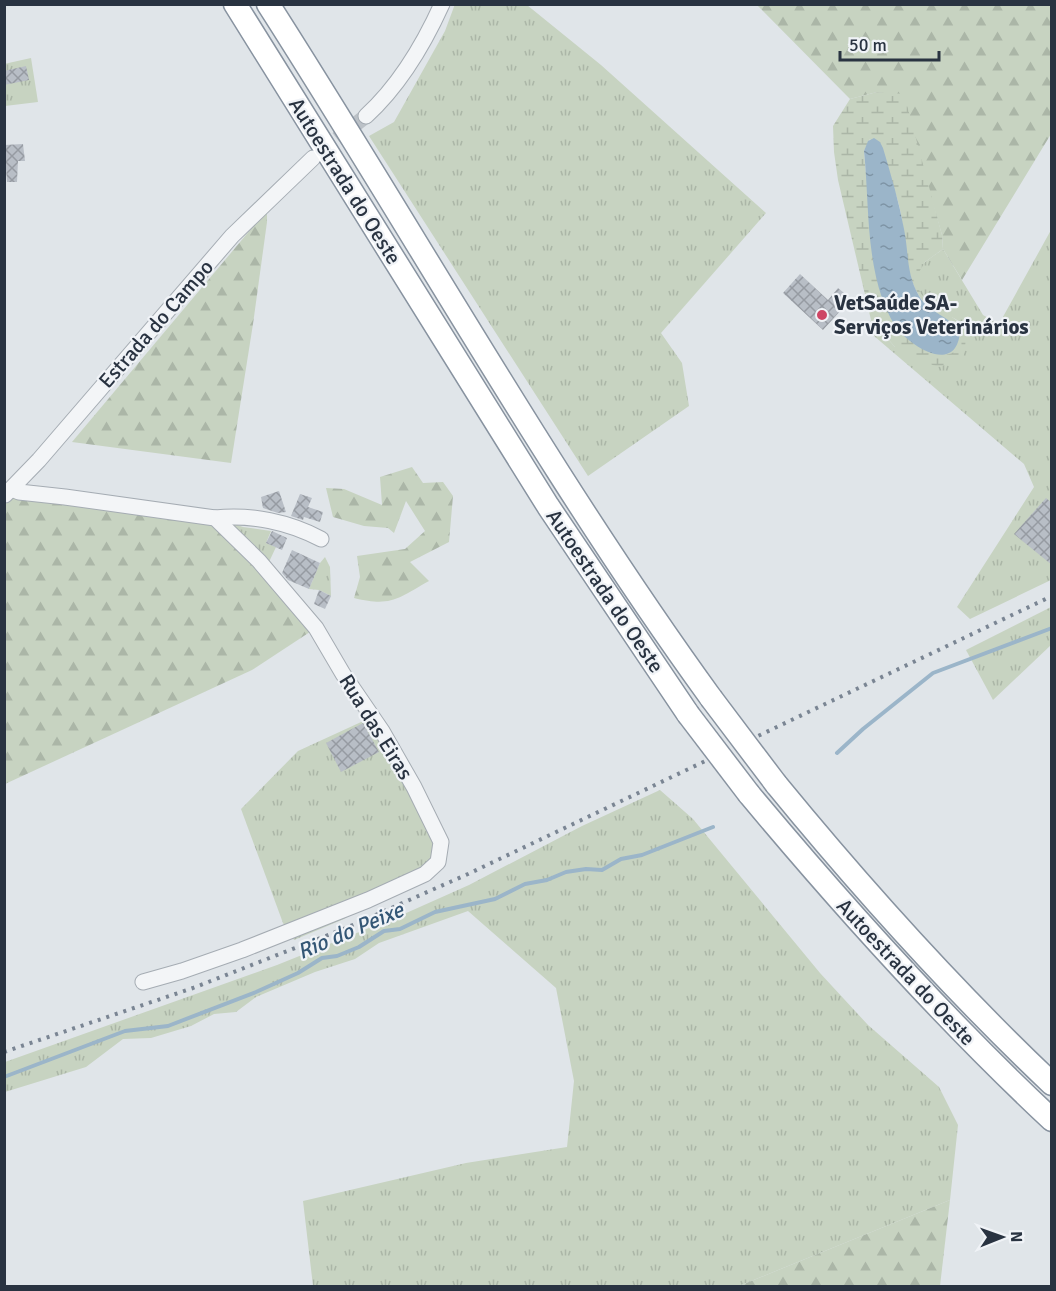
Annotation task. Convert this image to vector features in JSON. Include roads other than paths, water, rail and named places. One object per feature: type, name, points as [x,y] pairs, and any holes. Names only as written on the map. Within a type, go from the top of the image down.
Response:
[{"type":"highway","name":"Autoestrada do Oeste","points":[[236,4],[548,506],[688,714],[749,794],[861,925],[975,1045],[1052,1119]]},
{"type":"highway","name":"Autoestrada do Oeste","points":[[268,4],[528,425],[638,595],[711,698],[776,784],[861,885],[925,956],[1052,1084]]},
{"type":"street","points":[[366,116],[385,97],[413,59],[442,4]]},
{"type":"street","name":"Estrada do Campo","points":[[8,492],[232,236],[313,158]]},
{"type":"street","points":[[8,492],[65,496],[215,518],[234,516],[272,521],[321,539]]},
{"type":"street","name":"Rua das Eiras","points":[[143,982],[242,950],[368,900],[425,874],[438,862],[441,842],[414,787],[382,731],[343,674],[316,628],[259,561],[215,518]]},
{"type":"water","points":[[874,138],[883,148],[895,188],[915,288],[923,302],[951,322],[960,332],[957,345],[950,353],[941,355],[930,353],[909,340],[894,324],[882,298],[873,262],[864,151],[868,141]]},
{"type":"waterway","points":[[837,753],[933,673],[1052,628]]},
{"type":"waterway","name":"Rio do Peixe","points":[[4,1077],[125,1031],[168,1026],[256,992],[298,973],[322,958],[337,956],[359,947],[384,931],[400,929],[435,912],[495,899],[525,884],[547,880],[566,872],[586,869],[602,870],[621,859],[642,855],[713,827]]},
{"type":"tunnel","points":[[319,153],[366,116]]},
{"type":"railway","points":[[4,1052],[193,988],[346,928],[468,874],[1052,596]]},
{"type":"place","name":"VetSaúde SA- Serviços Veterinários","points":[[822,315]]}]
